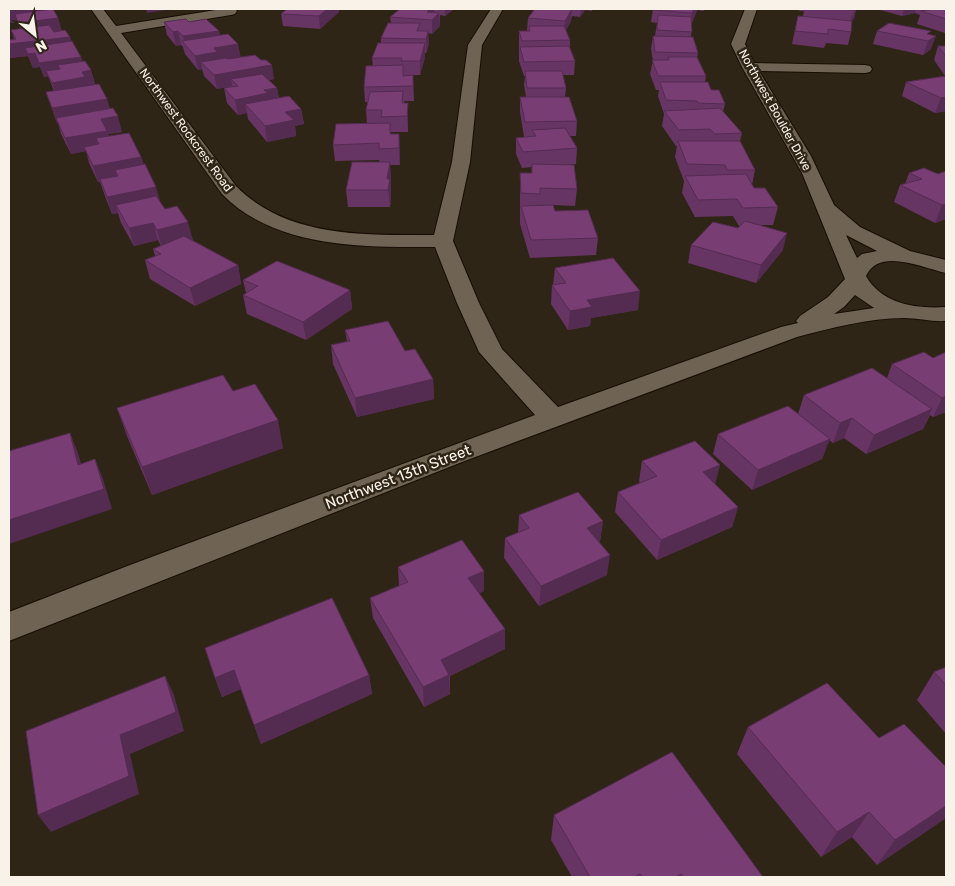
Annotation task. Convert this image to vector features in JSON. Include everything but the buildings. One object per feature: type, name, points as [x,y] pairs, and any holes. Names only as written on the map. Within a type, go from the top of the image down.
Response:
[{"type":"street","name":"Northwest Rockcrest Road","points":[[97,9],[229,190],[249,208],[283,225],[329,236],[378,241],[443,241]]},
{"type":"street","points":[[497,9],[491,16],[475,46],[461,162],[443,241],[468,303],[491,352],[553,418]]},
{"type":"street","name":"Northwest Boulder Drive","points":[[751,9],[738,44],[749,67],[793,136],[827,210],[841,249],[862,289],[877,300],[906,311]]},
{"type":"street","points":[[113,30],[231,11]]},
{"type":"street","points":[[749,67],[865,69]]},
{"type":"street","name":"Northwest Boulder Drive","points":[[827,210],[853,231],[902,256]]},
{"type":"street","points":[[902,256],[926,259],[946,267]]},
{"type":"street","name":"Northwest 13th Street","points":[[789,332],[836,302],[856,278],[857,268],[862,262],[877,257],[902,256]]},
{"type":"street","points":[[906,311],[937,315],[946,314]]},
{"type":"street","name":"Northwest 13th Street","points":[[9,627],[141,574],[553,418],[789,332],[845,318],[906,311]]}]
